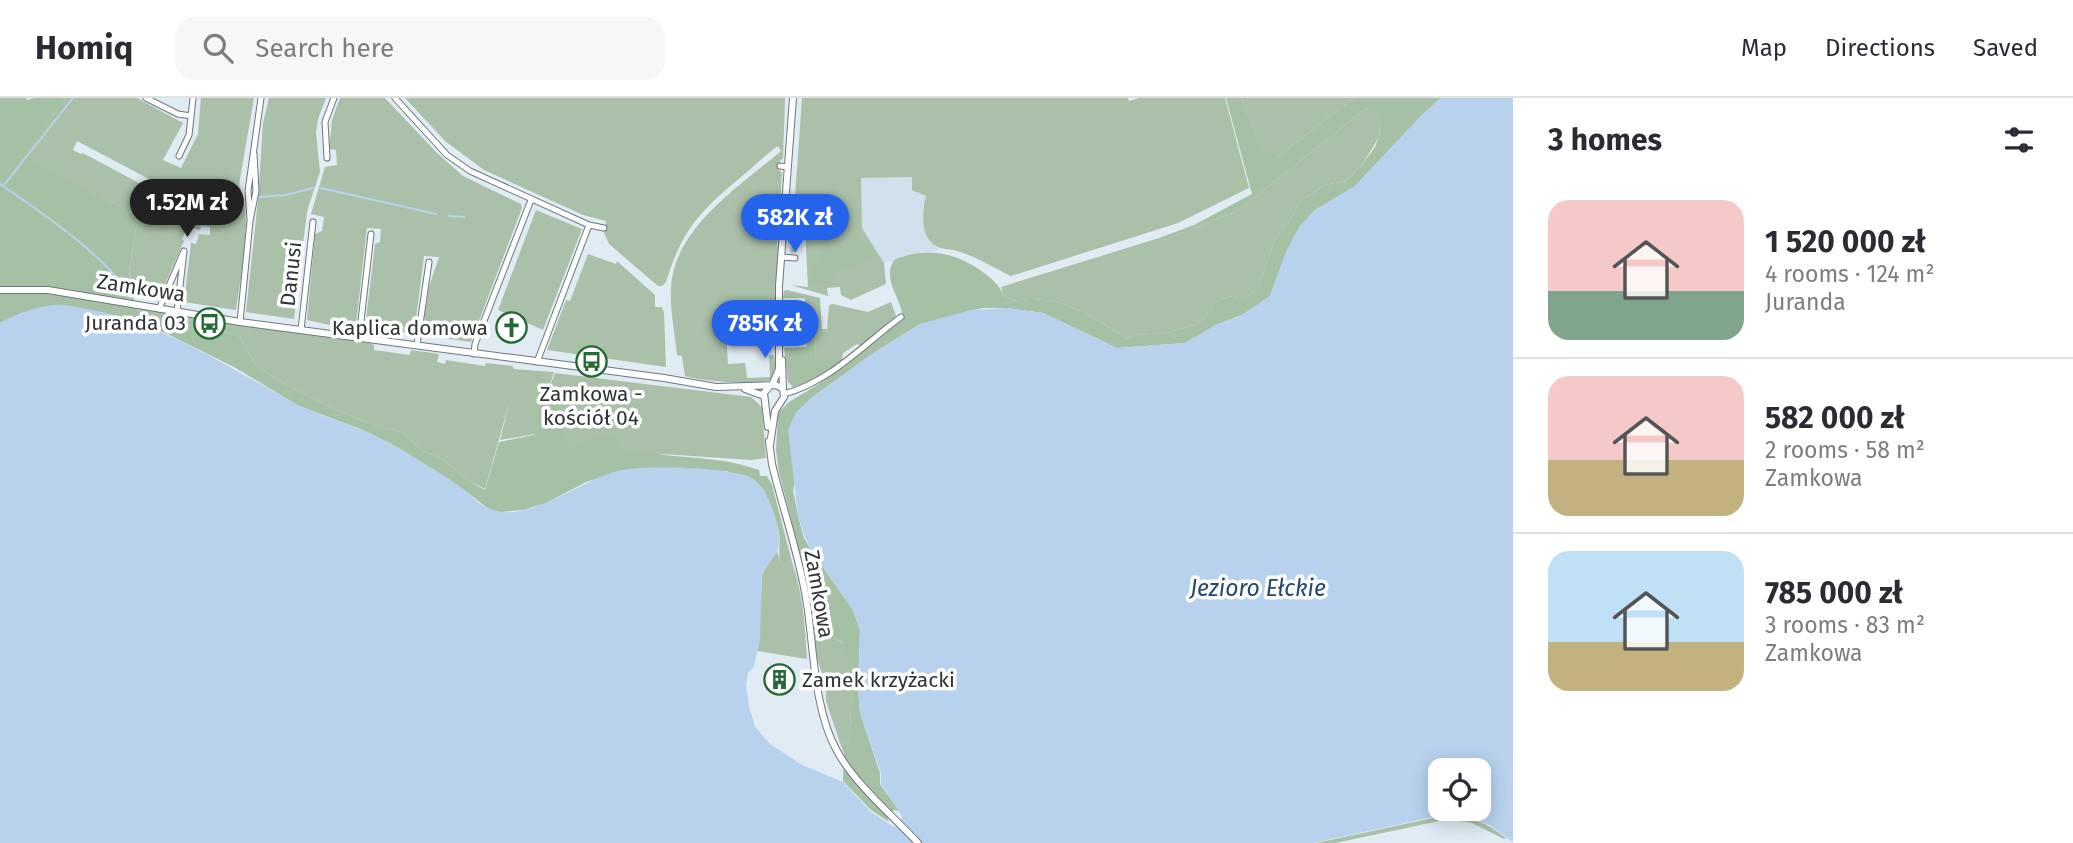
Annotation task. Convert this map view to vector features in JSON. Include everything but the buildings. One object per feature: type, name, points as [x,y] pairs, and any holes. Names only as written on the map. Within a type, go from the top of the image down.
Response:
[{"type":"street","points":[[146,98],[178,114],[191,116]]},
{"type":"street","points":[[178,156],[189,135],[193,98]]},
{"type":"street","points":[[240,322],[250,221],[256,191],[254,154],[256,120],[261,98]]},
{"type":"street","points":[[327,158],[325,122],[334,98]]},
{"type":"street","points":[[395,98],[455,161],[481,177],[531,200],[589,225],[604,228]]},
{"type":"street","points":[[778,341],[784,399],[778,404],[770,404],[765,399],[779,369],[778,341],[781,257],[793,98]]},
{"type":"street","points":[[780,166],[788,167]]},
{"type":"street","points":[[474,354],[475,344],[531,200]]},
{"type":"street","name":"Danusi","points":[[301,330],[313,222]]},
{"type":"street","points":[[537,362],[589,225]]},
{"type":"street","points":[[359,338],[371,234]]},
{"type":"street","points":[[159,309],[184,251],[177,312]]},
{"type":"street","points":[[781,257],[795,258]]},
{"type":"street","points":[[417,345],[429,262]]},
{"type":"street","name":"Zamkowa","points":[[0,290],[48,290],[240,322],[707,386],[771,386]]},
{"type":"street","points":[[771,386],[784,392],[798,391],[821,379],[901,317]]},
{"type":"street","name":"Zamkowa","points":[[733,387],[753,391],[765,399],[772,464],[807,603],[812,660],[831,736],[843,760],[918,843]]},
{"type":"street","name":"Zamkowa","points":[[770,445],[773,416],[778,404]]},
{"type":"shaded area","points":[[912,177],[926,196],[930,241],[938,248],[936,254],[925,253],[884,263],[862,228],[861,178]]},
{"type":"green space","points":[[0,98],[66,98],[23,155],[138,216],[129,271],[135,307],[146,316],[187,331],[202,327],[239,336],[256,366],[281,382],[327,406],[377,427],[402,432],[421,450],[442,459],[466,479],[485,490],[499,442],[538,434],[547,408],[561,409],[561,430],[570,450],[602,435],[614,438],[620,450],[723,461],[759,470],[760,476],[767,476],[772,485],[792,562],[780,562],[778,527],[763,489],[727,471],[622,470],[586,482],[546,503],[523,510],[490,510],[459,486],[397,447],[363,430],[299,406],[234,367],[163,332],[127,318],[56,305],[21,313],[0,323]]},
{"type":"green space","points":[[66,98],[137,98],[183,123],[163,160],[181,168],[198,134],[201,98],[254,98],[239,185],[246,215],[246,231],[236,310],[184,302],[191,243],[196,244],[199,234],[210,235],[210,227],[201,226],[200,230],[193,228],[202,207],[77,141],[73,150],[193,212],[182,239],[184,241],[159,298],[135,295],[129,271],[138,216],[22,155]]},
{"type":"green space","points":[[269,98],[326,98],[318,119],[316,133],[320,172],[307,211],[294,319],[246,312],[263,123]]},
{"type":"green space","points":[[340,98],[385,98],[436,152],[463,176],[521,204],[522,208],[471,342],[422,335],[429,287],[439,257],[424,256],[414,334],[365,328],[375,244],[380,242],[381,229],[367,228],[356,324],[331,321],[330,325],[307,320],[315,234],[322,231],[324,217],[311,214],[325,167],[337,165],[336,150],[329,149],[332,120]]},
{"type":"green space","points":[[405,98],[785,98],[783,158],[779,170],[782,173],[775,327],[726,330],[728,364],[745,363],[747,378],[770,377],[769,355],[774,355],[774,378],[745,383],[685,376],[682,356],[677,355],[671,290],[674,268],[695,228],[728,194],[781,151],[778,146],[703,211],[679,248],[666,282],[658,286],[609,244],[604,233],[606,221],[583,215],[484,170],[445,141]]},
{"type":"green space","points":[[802,98],[1128,98],[1129,101],[1139,98],[1225,98],[1249,188],[1178,223],[1011,276],[971,256],[943,249],[929,239],[924,226],[926,196],[912,190],[912,177],[861,178],[862,228],[884,263],[886,284],[851,300],[841,295],[840,287],[827,288],[828,296],[791,285],[808,287],[805,228],[798,228],[797,252],[791,253]]},
{"type":"green space","points":[[1226,98],[1241,98],[1262,150],[1279,156],[1354,98],[1441,98],[1354,187],[1315,210],[1300,226],[1287,250],[1270,296],[1244,314],[1216,325],[1185,343],[1117,348],[1043,313],[1008,308],[982,308],[920,324],[872,354],[810,399],[793,490],[804,538],[853,610],[860,630],[860,713],[880,773],[880,784],[899,811],[894,810],[887,817],[889,822],[871,810],[843,781],[844,753],[841,746],[848,741],[851,716],[849,666],[843,642],[834,638],[815,640],[813,606],[779,472],[776,450],[778,413],[789,402],[819,384],[902,320],[901,308],[890,279],[892,264],[897,258],[932,253],[955,257],[988,276],[1003,295],[1014,301],[1045,300],[1074,308],[1127,339],[1135,335],[1166,333],[1202,323],[1215,302],[1233,296],[1245,298],[1253,293],[1259,285],[1275,239],[1289,222],[1300,201],[1325,185],[1346,181],[1375,147],[1380,126],[1377,117],[1366,108],[1237,211],[1164,240],[1159,238],[1194,225],[1252,194]]},
{"type":"green space","points":[[1241,98],[1354,98],[1279,156],[1262,151]]},
{"type":"green space","points":[[1366,108],[1377,116],[1380,126],[1379,137],[1362,165],[1346,181],[1325,185],[1300,201],[1289,222],[1275,239],[1259,285],[1253,293],[1245,298],[1233,296],[1215,302],[1202,323],[1166,333],[1135,335],[1127,339],[1074,308],[1045,300],[1014,301],[1003,295],[1001,287],[1159,238],[1164,240],[1237,211]]},
{"type":"green space","points":[[536,210],[582,229],[543,330],[498,310]]},
{"type":"green space","points":[[855,235],[873,249],[874,256],[843,269],[827,283],[818,285],[810,281],[812,270],[822,251],[844,248],[851,236]]},
{"type":"green space","points":[[588,254],[616,264],[617,261],[655,295],[655,307],[662,307],[664,313],[666,367],[547,350],[566,300],[570,301]]},
{"type":"green space","points":[[784,291],[820,298],[822,329],[827,329],[829,305],[833,304],[868,312],[891,302],[896,316],[861,346],[857,344],[843,353],[842,360],[836,366],[832,361],[816,361],[815,327],[805,317],[805,298],[783,298]]},
{"type":"green space","points":[[137,308],[367,342],[374,345],[374,350],[410,355],[411,350],[439,354],[437,362],[445,364],[446,360],[554,372],[548,391],[555,373],[751,397],[762,407],[766,458],[751,460],[662,454],[592,457],[517,493],[535,434],[500,440],[510,400],[485,489],[466,479],[442,459],[421,450],[402,432],[377,427],[327,406],[281,382],[256,366],[239,336],[202,327],[187,332],[146,316]]},
{"type":"green space","points":[[795,316],[805,317],[815,327],[816,360],[833,361],[836,366],[813,381],[793,387],[788,382],[784,348],[807,347],[806,332],[796,332]]},
{"type":"green space","points":[[777,551],[780,562],[792,562],[796,574],[803,610],[807,659],[758,651],[762,577],[764,569]]},
{"type":"green space","points":[[834,638],[844,643],[851,679],[848,741],[841,746],[826,701],[826,686],[817,658],[815,640]]},
{"type":"green space","points":[[1428,819],[1440,821],[1335,843],[1316,843]]},
{"type":"green space","points":[[1460,821],[1478,821],[1506,838],[1504,839],[1472,823]]},
{"type":"water","name":"Jezioro Ełckie","points":[[1441,98],[1513,98],[1513,842],[1480,821],[1491,821],[1491,758],[1428,758],[1428,818],[1313,843],[0,843],[0,323],[33,309],[60,305],[124,318],[200,351],[298,405],[383,440],[443,475],[492,510],[524,510],[607,475],[633,468],[708,469],[752,478],[768,499],[776,519],[779,538],[778,549],[762,577],[760,640],[746,685],[755,727],[770,744],[802,765],[843,782],[870,811],[894,827],[900,825],[902,816],[881,784],[881,773],[860,714],[860,630],[853,610],[813,553],[798,516],[788,430],[796,412],[872,354],[920,324],[970,310],[1008,308],[1043,313],[1117,348],[1185,343],[1216,325],[1244,314],[1270,296],[1287,250],[1300,226],[1315,210],[1354,187]]},
{"type":"waterway","points":[[4,185],[73,98]]},
{"type":"waterway","points":[[0,184],[90,251],[121,283],[130,298]]},
{"type":"waterway","points":[[259,197],[286,195],[313,188]]},
{"type":"waterway","points":[[321,188],[436,214]]},
{"type":"waterway","points":[[208,211],[245,200]]},
{"type":"waterway","points":[[448,216],[464,217]]},
{"type":"place","name":"Juranda 03","points":[[209,323]]},
{"type":"place","name":"Kaplica domowa","points":[[511,328]]},
{"type":"place","name":"Zamkowa - kościół 04","points":[[591,362]]},
{"type":"place","name":"Zamek krzyżacki","points":[[779,680]]}]
